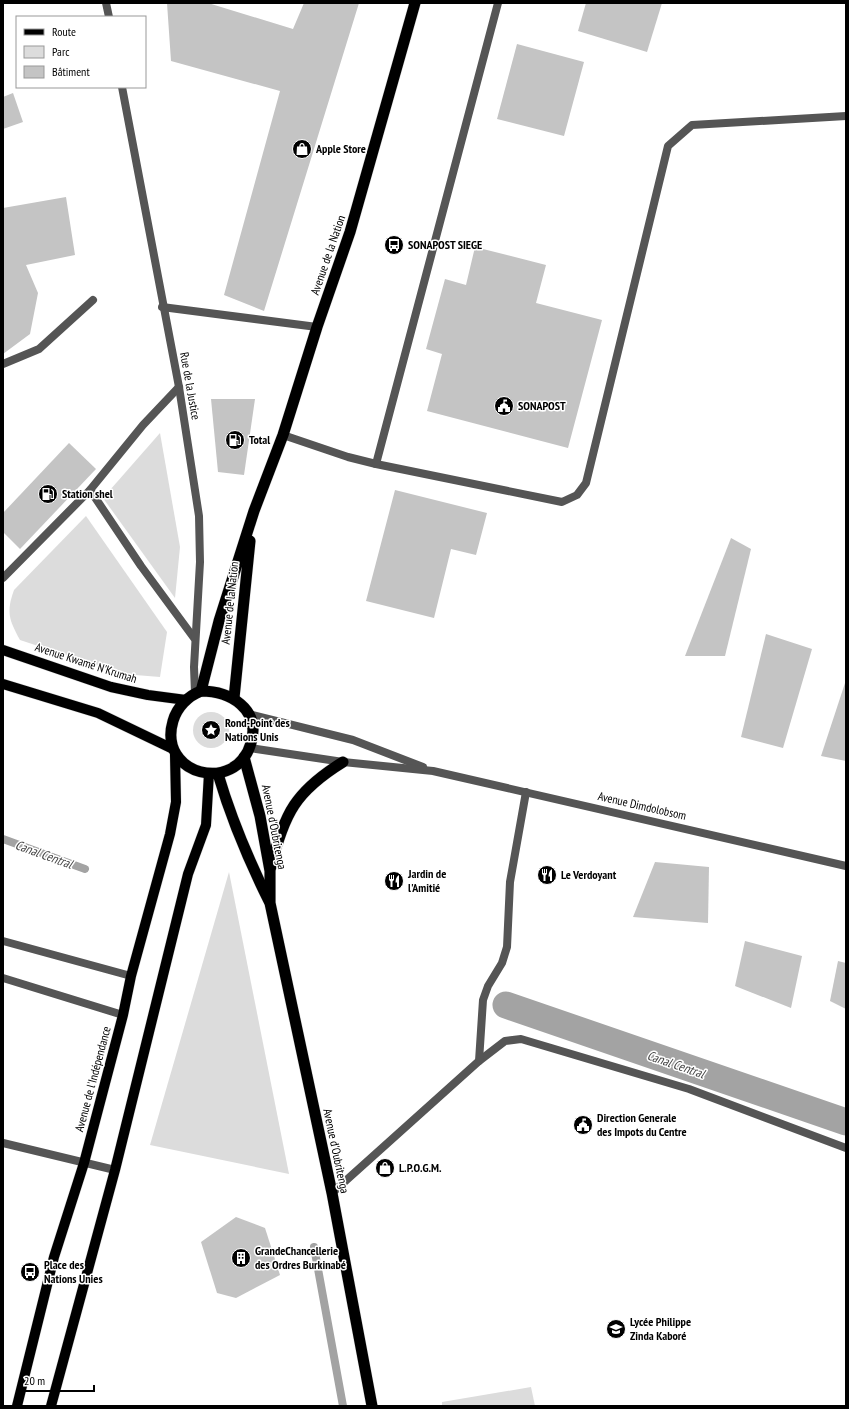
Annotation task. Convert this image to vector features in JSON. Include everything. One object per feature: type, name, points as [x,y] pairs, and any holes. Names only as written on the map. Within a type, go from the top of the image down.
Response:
[{"type":"highway","name":"Avenue de la Nation","points":[[194,695],[254,511],[283,435],[317,328],[350,232],[415,3]]},
{"type":"highway","name":"Avenue de la Nation","points":[[234,698],[254,511]]},
{"type":"highway","points":[[221,693],[234,698],[243,706],[252,725],[253,737],[247,753],[237,765],[214,774],[191,768],[174,752],[171,727],[174,717],[194,695],[221,693]]},
{"type":"highway","name":"Avenue d'Oubritenga","points":[[247,753],[270,871],[270,903],[332,1193],[372,1406]]},
{"type":"highway","points":[[270,871],[283,823],[296,800],[309,786],[324,774],[344,762]]},
{"type":"highway","name":"Avenue d'Oubritenga","points":[[214,774],[249,860],[270,903]]},
{"type":"main road","name":"Avenue Kwamé N'Krumah","points":[[3,650],[111,687],[148,695],[194,695]]},
{"type":"main road","points":[[3,684],[98,713],[174,752]]},
{"type":"main road","name":"Avenue de l'Indépendance","points":[[17,1406],[54,1258],[84,1163],[123,1016],[131,976],[170,834],[176,802],[174,752]]},
{"type":"main road","points":[[52,1406],[115,1170],[188,874],[206,825],[214,774]]},
{"type":"street","points":[[106,3],[109,16]]},
{"type":"street","points":[[376,464],[498,3]]},
{"type":"street","name":"Rue de la Justice","points":[[122,88],[162,306],[179,387],[199,516],[200,562],[194,638],[194,695]]},
{"type":"street","points":[[283,435],[348,457],[376,464],[562,502],[577,495],[586,483],[668,146],[692,125],[846,116]]},
{"type":"street","points":[[3,364],[39,349],[93,300]]},
{"type":"street","points":[[162,306],[317,328]]},
{"type":"street","points":[[3,578],[90,490],[143,425],[179,387]]},
{"type":"street","points":[[90,490],[141,566],[194,638]]},
{"type":"street","name":"Avenue Dimdolobsom","points":[[248,714],[353,740],[433,771]]},
{"type":"street","name":"Avenue Dimdolobsom","points":[[247,753],[433,771],[846,866]]},
{"type":"street","points":[[479,1061],[482,1000],[488,986],[502,963],[507,947],[510,882],[526,792]]},
{"type":"street","points":[[3,941],[131,976]]},
{"type":"street","points":[[3,978],[123,1016]]},
{"type":"street","points":[[332,1193],[479,1061],[505,1041],[521,1039],[689,1089],[846,1148]]},
{"type":"street","points":[[3,1142],[115,1170]]},
{"type":"green space","points":[[160,433],[180,547],[175,598],[103,498]]},
{"type":"green space","points":[[86,516],[167,632],[160,677],[123,674],[20,640],[13,627],[9,610],[14,590]]},
{"type":"green space","name":"Rond-Point des Nations Unis","points":[[215,712],[224,717],[228,723],[228,737],[224,743],[215,748],[207,748],[198,743],[194,737],[193,726],[198,717],[204,713]]},
{"type":"green space","points":[[229,872],[289,1174],[150,1145]]},
{"type":"green space","points":[[531,1387],[535,1406],[442,1406],[442,1402]]},
{"type":"building","points":[[167,3],[208,3],[293,29],[304,3],[359,3],[264,311],[224,295],[280,91],[171,61]]},
{"type":"building","points":[[586,3],[662,3],[647,52],[578,31]]},
{"type":"building","points":[[517,44],[584,62],[564,136],[497,119]]},
{"type":"building","points":[[13,93],[23,122],[3,129],[3,97]]},
{"type":"building","points":[[66,197],[75,255],[26,265],[38,293],[30,334],[3,354],[3,208]]},
{"type":"building","points":[[475,247],[546,265],[536,303],[602,320],[568,448],[427,411],[442,354],[426,349],[445,279],[466,285]]},
{"type":"building","points":[[211,399],[255,399],[244,475],[218,472]]},
{"type":"building","points":[[69,443],[96,469],[20,549],[3,532],[3,513]]},
{"type":"building","points":[[395,490],[487,513],[476,555],[451,549],[434,618],[366,601]]},
{"type":"building","points":[[731,538],[751,549],[725,656],[685,656]]},
{"type":"building","points":[[766,634],[812,649],[783,748],[741,737]]},
{"type":"building","points":[[846,680],[846,761],[821,756]]},
{"type":"building","points":[[655,862],[709,867],[708,923],[633,917]]},
{"type":"building","points":[[745,941],[802,956],[791,1008],[735,986]]},
{"type":"building","points":[[838,961],[846,963],[846,1009],[830,1001]]},
{"type":"building","name":"GrandeChancellerie des Ordres Burkinabé","points":[[236,1217],[265,1228],[280,1275],[236,1298],[217,1293],[201,1242]]},
{"type":"waterway","name":"Canal Central","points":[[3,839],[85,869]]},
{"type":"waterway","name":"Canal Central","points":[[506,1005],[846,1122]]},
{"type":"waterway","points":[[314,1247],[343,1406]]},
{"type":"place","name":"Apple Store","points":[[302,149]]},
{"type":"place","name":"SONAPOST SIEGE","points":[[394,245]]},
{"type":"place","name":"SONAPOST","points":[[504,406]]},
{"type":"place","name":"Total","points":[[235,440]]},
{"type":"place","name":"Station shel","points":[[48,494]]},
{"type":"place","name":"Rond-Point des Nations Unis","points":[[211,730]]},
{"type":"place","name":"Le Verdoyant","points":[[547,875]]},
{"type":"place","name":"Jardin de l'Amitié","points":[[394,881]]},
{"type":"place","name":"Direction Generale des Impots du Centre","points":[[583,1125]]},
{"type":"place","name":"L.P.O.G.M.","points":[[385,1168]]},
{"type":"place","name":"GrandeChancellerie des Ordres Burkinabé","points":[[241,1258]]},
{"type":"place","name":"Place des Nations Unies","points":[[30,1272]]},
{"type":"place","name":"Lycée Philippe Zinda Kaboré","points":[[616,1329]]}]
